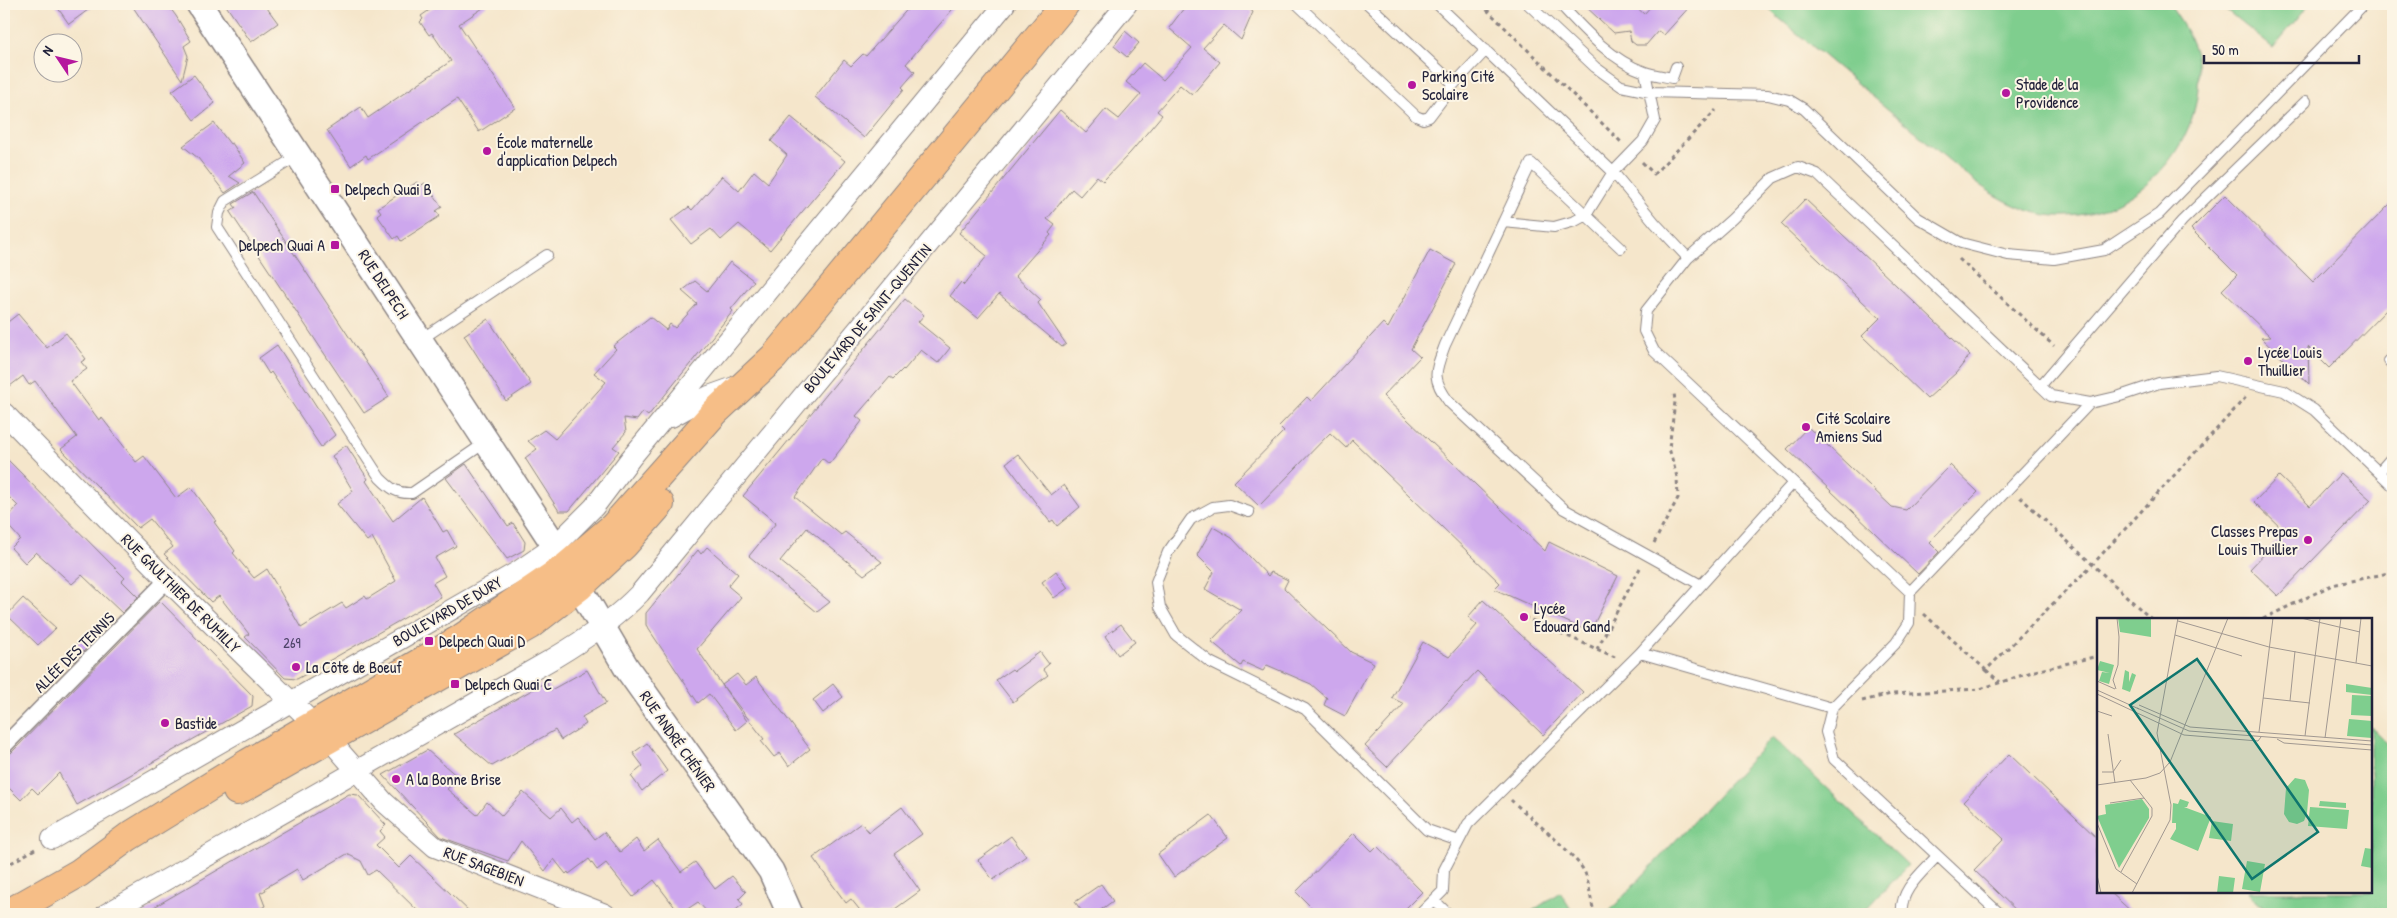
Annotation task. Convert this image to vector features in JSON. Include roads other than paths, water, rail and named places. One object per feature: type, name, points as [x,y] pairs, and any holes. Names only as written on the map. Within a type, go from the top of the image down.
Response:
[{"type":"main road","points":[[567,567],[613,527],[715,412],[774,357],[1065,4]]},
{"type":"main road","points":[[567,567],[624,545],[750,400],[774,357]]},
{"type":"main road","name":"BOULEVARD DE DURY","points":[[8,914],[79,873],[128,836],[321,732],[567,567]]},
{"type":"street","name":"RUE DELPECH","points":[[199,4],[567,567]]},
{"type":"street","points":[[567,567],[594,507],[659,424],[1005,4]]},
{"type":"street","name":"BOULEVARD DE SAINT-QUENTIN","points":[[602,628],[640,593],[1127,4]]},
{"type":"street","points":[[659,424],[709,396],[748,381]]},
{"type":"street","name":"RUE GAULTHIER DE RUMILLY","points":[[4,414],[359,772]]},
{"type":"street","name":"RUE ANDRÉ CHÉNIER","points":[[567,567],[626,667],[770,871],[790,914]]},
{"type":"street","name":"BOULEVARD DE DURY","points":[[52,839],[517,572],[567,567]]},
{"type":"street","name":"ALLÉE DES TENNIS","points":[[4,746],[150,601],[167,580]]},
{"type":"street","points":[[106,914],[359,772],[602,628]]},
{"type":"street","name":"RUE SAGEBIEN","points":[[359,772],[384,802],[435,847],[604,914]]},
{"type":"lane","points":[[1297,4],[1416,116],[1424,119],[1429,117],[1454,84],[1486,50]]},
{"type":"lane","points":[[1368,4],[1454,84]]},
{"type":"lane","points":[[1437,4],[1613,172],[1655,223],[1688,258]]},
{"type":"lane","points":[[1528,4],[1595,67],[1621,86],[1650,92],[1768,95],[1789,100],[1804,110],[1918,218],[1961,243],[2008,255],[2054,259],[2104,250],[2159,214],[2364,4]]},
{"type":"lane","points":[[1560,4],[1579,24],[1619,58],[1645,72],[1672,78],[1676,67]]},
{"type":"lane","points":[[1503,222],[1554,227],[1575,221],[1586,214],[1613,172],[1644,141],[1655,120],[1645,72]]},
{"type":"lane","points":[[2041,386],[2182,221],[2306,101]]},
{"type":"lane","points":[[299,155],[225,201],[219,212],[217,227],[380,478],[395,491],[412,493],[486,442]]},
{"type":"lane","points":[[1621,248],[1531,163],[1435,370],[1437,386],[1449,402],[1564,509],[1701,585]]},
{"type":"lane","points":[[1910,596],[1654,351],[1644,332],[1646,311],[1688,258],[1732,219],[1773,178],[1798,167],[1818,174],[2051,396],[2090,402],[2120,396],[2159,383],[2216,376],[2284,391],[2314,410],[2393,486]]},
{"type":"lane","points":[[420,340],[547,255]]},
{"type":"lane","points":[[2393,356],[2389,361],[2393,365]]},
{"type":"lane","points":[[2000,914],[1834,759],[1826,732],[1832,708],[1896,643],[1909,623],[1910,596],[2090,402]]},
{"type":"lane","points":[[2379,472],[2393,456]]},
{"type":"lane","points":[[1420,914],[1443,891],[1444,870],[1468,824],[1640,653],[1793,483]]},
{"type":"lane","points":[[1249,512],[1229,505],[1214,507],[1191,519],[1168,552],[1156,582],[1160,607],[1176,635],[1210,662],[1305,710],[1427,830],[1459,840]]},
{"type":"lane","points":[[1640,653],[1832,708]]},
{"type":"lane","points":[[1902,914],[1900,903],[1910,886],[1938,856]]},
{"type":"lane","points":[[1434,900],[1448,914]]},
{"type":"place","name":"Parking Cité Scolaire","points":[[1412,85]]},
{"type":"place","name":"Stade de la Providence","points":[[2006,93]]},
{"type":"place","name":"École maternelle d'application Delpech","points":[[487,151]]},
{"type":"place","name":"Delpech Quai B","points":[[335,189]]},
{"type":"place","name":"Delpech Quai A","points":[[335,245]]},
{"type":"place","name":"Lycée Louis Thuillier","points":[[2248,361]]},
{"type":"place","name":"Cité Scolaire Amiens Sud","points":[[1806,427]]},
{"type":"place","name":"Classes Prepas Louis Thuillier","points":[[2308,540]]},
{"type":"place","name":"Lycée Edouard Gand","points":[[1524,617]]},
{"type":"place","name":"Delpech Quai D","points":[[429,641]]},
{"type":"place","name":"La Côte de Boeuf","points":[[296,667]]},
{"type":"place","name":"Delpech Quai C","points":[[455,684]]},
{"type":"place","name":"Bastide","points":[[165,723]]},
{"type":"place","name":"A la Bonne Brise","points":[[396,779]]}]
